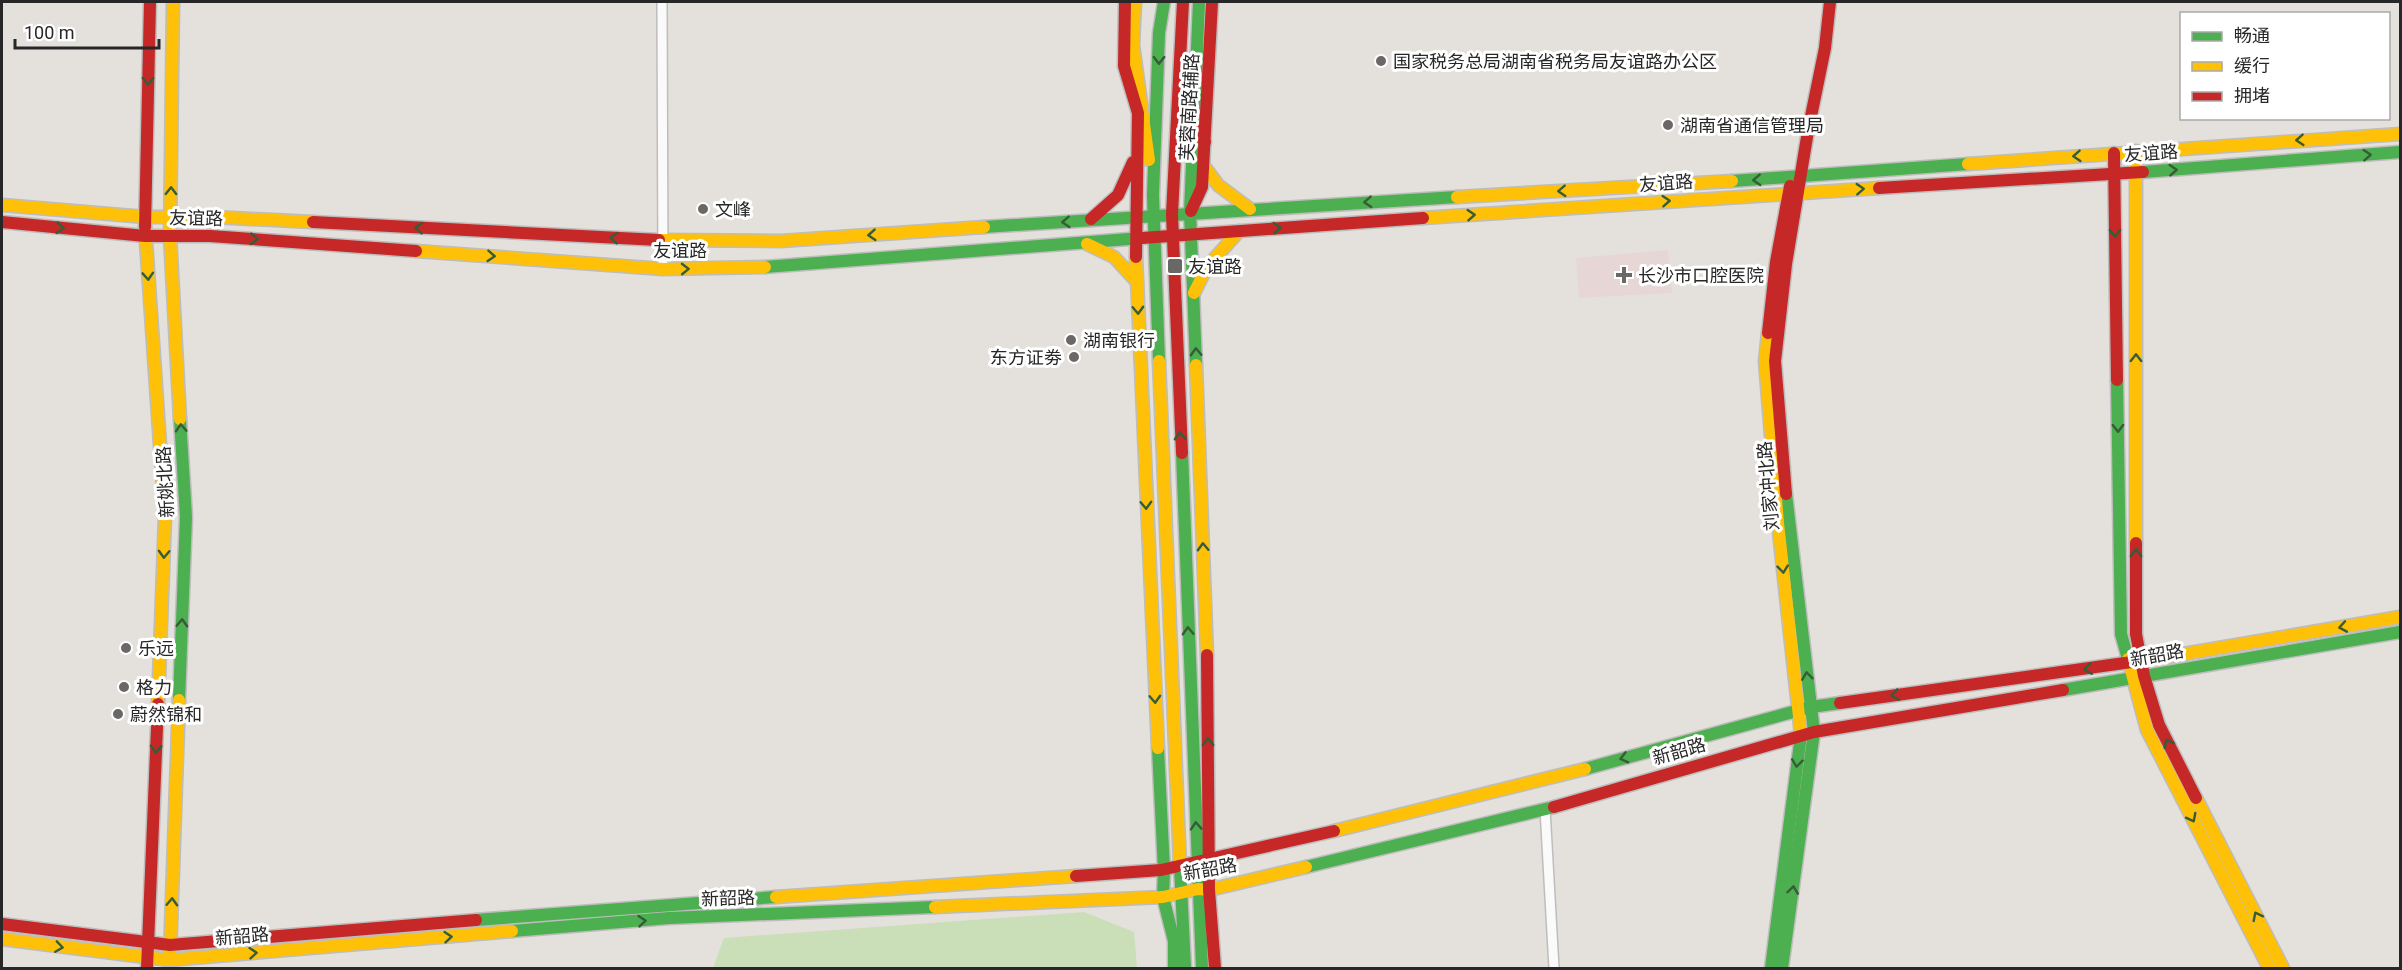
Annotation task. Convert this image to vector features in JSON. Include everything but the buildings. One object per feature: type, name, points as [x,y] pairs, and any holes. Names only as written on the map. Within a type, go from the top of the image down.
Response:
[{"type":"main road","name":"新姚北路","points":[[148,964],[165,517],[145,236],[150,2]]},
{"type":"main road","name":"新姚北路","points":[[168,964],[186,517],[170,236],[173,2]]},
{"type":"main road","points":[[1125,2],[1124,66],[1138,113]]},
{"type":"main road","points":[[1135,2],[1133,45],[1138,113],[1135,217],[1137,282],[1164,870],[1163,897],[1174,941],[1174,969]]},
{"type":"main road","points":[[1153,195],[1159,33],[1164,2]]},
{"type":"main road","points":[[1183,2],[1172,237],[1204,860]]},
{"type":"main road","points":[[1199,2],[1190,212],[1206,604],[1202,969]]},
{"type":"main road","name":"芙蓉南路辅路","points":[[1190,212],[1202,188],[1212,2]]},
{"type":"main road","name":"刘家冲北路","points":[[1796,177],[1818,51],[1823,2]]},
{"type":"main road","name":"刘家冲北路","points":[[1771,969],[1801,735],[1778,523],[1765,361],[1776,262],[1825,48],[1830,2]]},
{"type":"main road","points":[[1135,67],[1155,216],[1168,606],[1185,969]]},
{"type":"main road","points":[[1178,98],[1205,142]]},
{"type":"main road","name":"友谊路","points":[[2,205],[145,217],[171,216],[663,240],[781,241],[1190,212],[1796,177],[2400,134]]},
{"type":"main road","points":[[2136,151],[2136,634],[2141,661],[2138,677],[2147,730],[2269,969]]},
{"type":"main road","name":"友谊路","points":[[2,222],[145,236],[210,236],[663,269],[794,266],[1191,234],[1793,192],[2136,173],[2400,152]]},
{"type":"main road","points":[[1090,220],[1111,205],[1125,183],[1137,153]]},
{"type":"main road","points":[[2114,153],[2121,634],[2128,663],[2138,677],[2159,725],[2283,969]]},
{"type":"main road","points":[[1204,165],[1209,176],[1221,190],[1250,209]]},
{"type":"main road","name":"刘家冲北路","points":[[1782,969],[1814,732],[1788,522],[1775,361],[1793,192]]},
{"type":"main road","points":[[1194,293],[1207,267],[1239,231]]},
{"type":"main road","points":[[1086,244],[1114,257],[1137,282]]},
{"type":"main road","name":"新韶路","points":[[2,924],[170,945],[668,904],[1164,870],[1543,781],[1811,706],[2128,663],[2400,617]]},
{"type":"main road","name":"新韶路","points":[[2,939],[148,964],[168,964],[669,918],[1163,897],[1545,808],[1814,732],[2400,632]]},
{"type":"main road","points":[[1204,889],[1215,969]]},
{"type":"street","points":[[662,2],[663,269]]},
{"type":"street","points":[[1545,808],[1554,969]]},
{"type":"shaded area","name":"长沙市口腔医院","points":[[1668,250],[1672,293],[1579,298],[1576,258]]},
{"type":"green space","points":[[1084,912],[1134,932],[1137,968],[713,968],[724,938]]},
{"type":"traffic: fast","points":[[1159,361],[1153,195],[1159,33],[1164,2]]},
{"type":"traffic: fast","points":[[1196,365],[1190,212],[1199,2]]},
{"type":"traffic: fast","points":[[2143,172],[2400,152]]},
{"type":"traffic: fast","points":[[1732,181],[1968,164]]},
{"type":"traffic: fast","points":[[984,227],[1457,197]]},
{"type":"traffic: fast","points":[[765,267],[1142,238]]},
{"type":"traffic: fast","points":[[2117,380],[2121,634],[2128,659]]},
{"type":"traffic: fast","points":[[179,700],[186,517],[180,419]]},
{"type":"traffic: fast","points":[[1182,453],[1202,968]]},
{"type":"traffic: fast","points":[[1782,968],[1814,732],[1786,494]]},
{"type":"traffic: fast","points":[[2063,690],[2400,632]]},
{"type":"traffic: fast","points":[[1585,769],[1811,707],[1840,703]]},
{"type":"traffic: fast","points":[[1771,968],[1801,735]]},
{"type":"traffic: fast","points":[[1158,748],[1164,870],[1163,897],[1174,941],[1174,968]]},
{"type":"traffic: fast","points":[[1306,867],[1554,807]]},
{"type":"traffic: fast","points":[[1180,866],[1185,968]]},
{"type":"traffic: fast","points":[[476,920],[776,897]]},
{"type":"traffic: fast","points":[[512,931],[669,918],[935,907]]},
{"type":"traffic: slow","points":[[173,2],[170,236],[180,419]]},
{"type":"traffic: slow","points":[[1135,2],[1133,45],[1149,160]]},
{"type":"traffic: slow","points":[[1968,164],[2400,134]]},
{"type":"traffic: slow","points":[[2136,151],[2136,543]]},
{"type":"traffic: slow","points":[[1204,166],[1218,185],[1250,209]]},
{"type":"traffic: slow","points":[[1457,197],[1732,181]]},
{"type":"traffic: slow","points":[[1423,218],[1879,188]]},
{"type":"traffic: slow","points":[[2,205],[145,217],[212,217],[313,222]]},
{"type":"traffic: slow","points":[[145,227],[165,517],[158,704]]},
{"type":"traffic: slow","points":[[659,240],[781,241],[984,227]]},
{"type":"traffic: slow","points":[[1194,293],[1207,267],[1239,231]]},
{"type":"traffic: slow","points":[[1087,244],[1114,257],[1137,282]]},
{"type":"traffic: slow","points":[[416,251],[663,269],[765,267]]},
{"type":"traffic: slow","points":[[1136,257],[1158,748]]},
{"type":"traffic: slow","points":[[1768,333],[1765,361],[1778,523],[1801,735]]},
{"type":"traffic: slow","points":[[1159,361],[1180,866]]},
{"type":"traffic: slow","points":[[1196,365],[1207,655]]},
{"type":"traffic: slow","points":[[2160,658],[2400,617]]},
{"type":"traffic: slow","points":[[2128,659],[2147,730],[2269,968]]},
{"type":"traffic: slow","points":[[170,954],[179,700]]},
{"type":"traffic: slow","points":[[1334,831],[1585,769]]},
{"type":"traffic: slow","points":[[2196,798],[2283,968]]},
{"type":"traffic: slow","points":[[935,907],[1163,897],[1198,889],[1209,890],[1306,867]]},
{"type":"traffic: slow","points":[[776,897],[1076,876]]},
{"type":"traffic: slow","points":[[2,939],[169,960],[512,931]]},
{"type":"traffic: jam","points":[[145,227],[150,2]]},
{"type":"traffic: jam","points":[[1125,2],[1124,66],[1138,113],[1136,257]]},
{"type":"traffic: jam","points":[[1182,453],[1172,214],[1183,2]]},
{"type":"traffic: jam","points":[[1191,211],[1202,187],[1212,2]]},
{"type":"traffic: jam","points":[[1786,494],[1775,361],[1786,264],[1808,131],[1825,48],[1830,2]]},
{"type":"traffic: jam","points":[[1193,123],[1205,142]]},
{"type":"traffic: jam","points":[[2114,153],[2117,380]]},
{"type":"traffic: jam","points":[[1091,219],[1118,195],[1133,162]]},
{"type":"traffic: jam","points":[[1879,188],[2143,172]]},
{"type":"traffic: jam","points":[[1768,333],[1776,262],[1790,186]]},
{"type":"traffic: jam","points":[[1142,238],[1423,218]]},
{"type":"traffic: jam","points":[[2,222],[145,236],[210,236],[416,251]]},
{"type":"traffic: jam","points":[[313,222],[659,240]]},
{"type":"traffic: jam","points":[[2136,543],[2136,634],[2144,676],[2159,725],[2196,798]]},
{"type":"traffic: jam","points":[[1207,655],[1209,890],[1215,968]]},
{"type":"traffic: jam","points":[[1840,703],[2160,658]]},
{"type":"traffic: jam","points":[[1554,807],[1814,732],[2063,690]]},
{"type":"traffic: jam","points":[[147,968],[158,704]]},
{"type":"traffic: jam","points":[[1076,876],[1161,870],[1334,831]]},
{"type":"traffic: jam","points":[[2,924],[170,945],[476,920]]},
{"type":"place","name":"国家税务总局湖南省税务局友谊路办公区","points":[[1381,61]]},
{"type":"place","name":"湖南省通信管理局","points":[[1668,125]]},
{"type":"place","name":"文峰","points":[[703,209]]},
{"type":"place","name":"友谊路","points":[[1175,266]]},
{"type":"place","name":"长沙市口腔医院","points":[[1624,275]]},
{"type":"place","name":"湖南银行","points":[[1071,340]]},
{"type":"place","name":"东方证劵","points":[[1074,357]]},
{"type":"place","name":"乐远","points":[[126,648]]},
{"type":"place","name":"格力","points":[[124,687]]},
{"type":"place","name":"蔚然锦和","points":[[118,714]]}]
